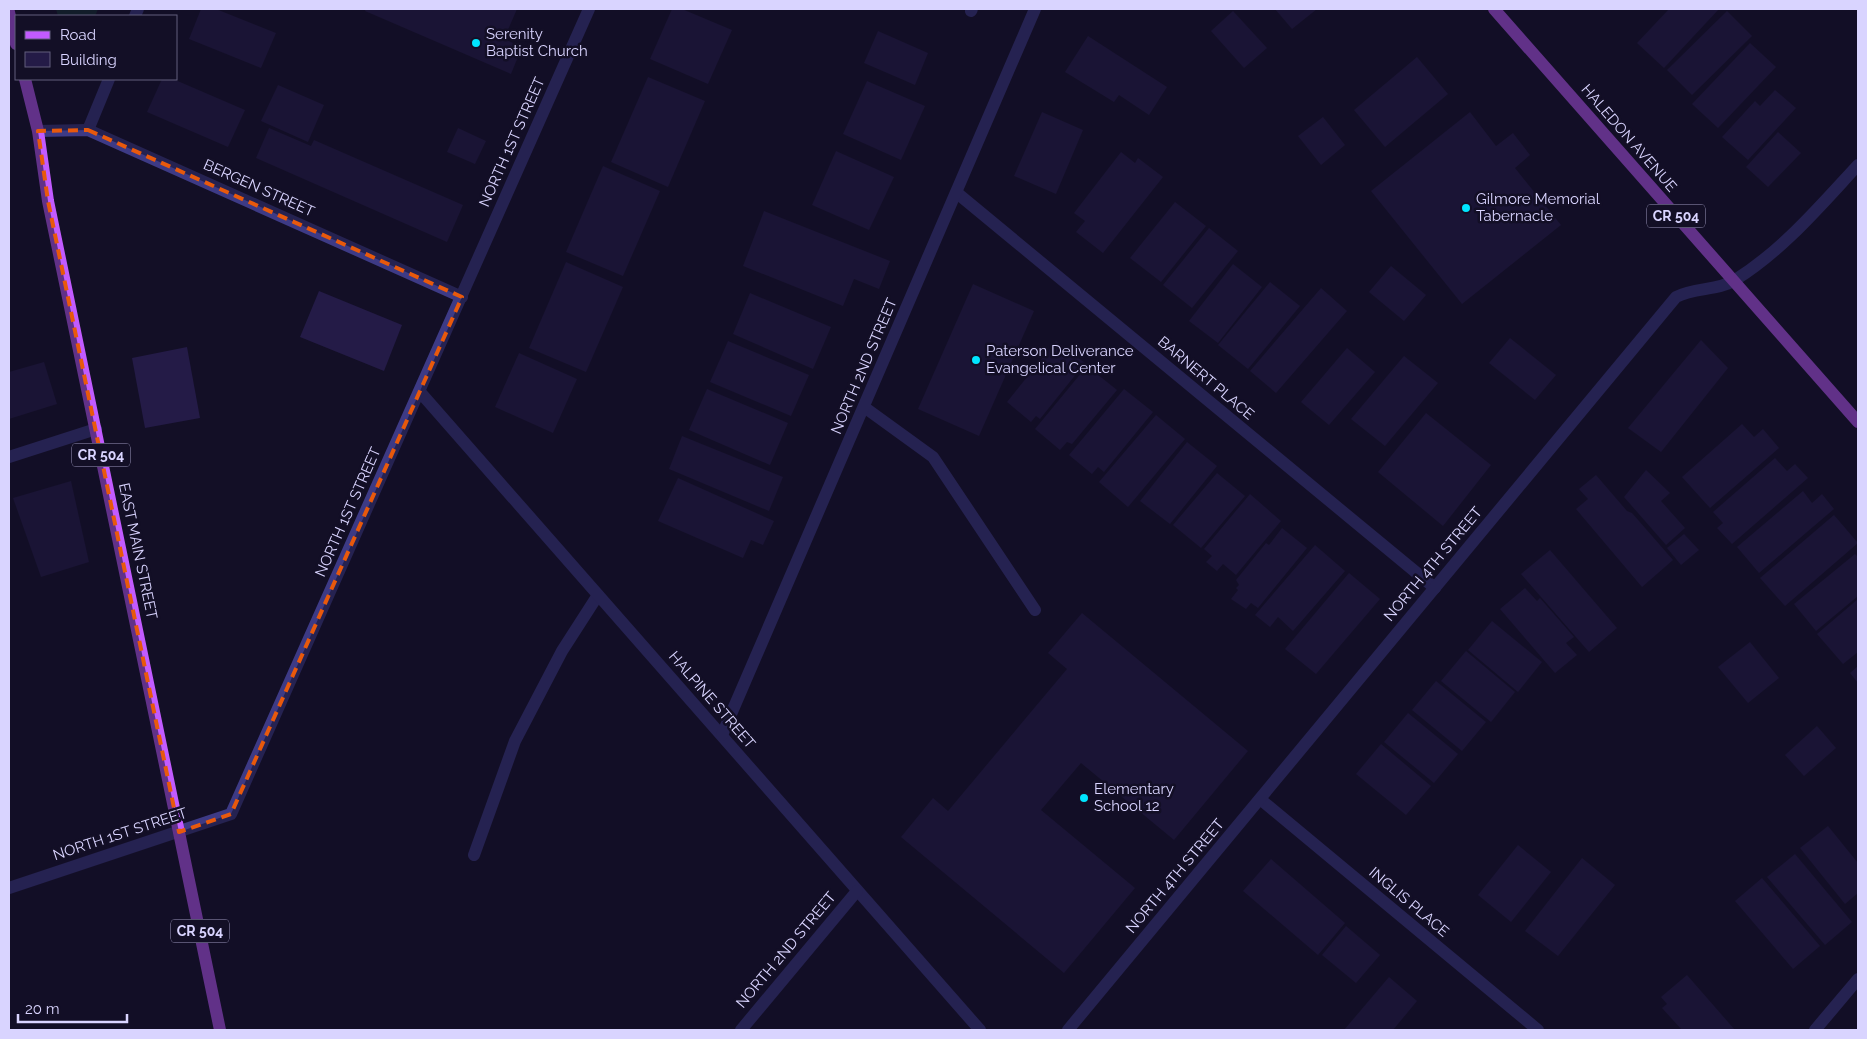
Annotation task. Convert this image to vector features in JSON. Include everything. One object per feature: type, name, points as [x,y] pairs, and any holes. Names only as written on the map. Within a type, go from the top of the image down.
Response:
[{"type":"main road","name":"HALEDON AVENUE","points":[[1494,9],[1858,422]]},
{"type":"main road","points":[[9,19],[15,40]]},
{"type":"main road","name":"EAST MAIN STREET","points":[[25,80],[38,131],[48,201],[220,1030]]},
{"type":"street","name":"NORTH 1ST STREET","points":[[9,888],[232,814],[589,9]]},
{"type":"street","name":"NORTH 2ND STREET","points":[[722,735],[1035,9]]},
{"type":"street","points":[[88,130],[109,80]]},
{"type":"street","name":"BERGEN STREET","points":[[38,131],[88,130],[462,297]]},
{"type":"street","name":"NORTH 4TH STREET","points":[[1068,1030],[1676,297],[1686,292],[1733,282],[1788,241],[1858,165]]},
{"type":"street","name":"BARNERT PLACE","points":[[957,193],[1435,588]]},
{"type":"street","name":"HALPINE STREET","points":[[420,392],[980,1030]]},
{"type":"street","points":[[864,407],[933,457],[1035,610]]},
{"type":"street","points":[[9,457],[96,429]]},
{"type":"street","points":[[474,855],[515,741],[562,650],[598,595]]},
{"type":"street","name":"INGLIS PLACE","points":[[1260,799],[1538,1030]]},
{"type":"street","name":"NORTH 2ND STREET","points":[[740,1030],[857,890]]},
{"type":"street","points":[[1815,1030],[1858,979]]},
{"type":"highlighted area","points":[[88,130],[462,297],[231,814],[179,832],[96,429],[48,201],[38,131]]},
{"type":"green space","points":[[56,9],[98,9],[95,15],[58,15]]},
{"type":"building","points":[[201,9],[216,9],[276,33],[261,68],[189,39]]},
{"type":"building","name":"Serenity Baptist Church","points":[[366,9],[517,9],[504,39],[522,47],[511,74],[365,11]]},
{"type":"building","points":[[672,9],[682,9],[732,30],[708,84],[650,59]]},
{"type":"building","points":[[1275,9],[1317,9],[1292,29]]},
{"type":"building","points":[[1669,9],[1719,9],[1664,68],[1637,43]]},
{"type":"building","points":[[1233,11],[1267,48],[1244,68],[1211,31]]},
{"type":"building","points":[[1727,11],[1752,36],[1692,95],[1667,70]]},
{"type":"building","points":[[878,31],[928,53],[915,85],[864,63]]},
{"type":"building","points":[[1088,36],[1167,87],[1149,115],[1119,95],[1114,102],[1065,72]]},
{"type":"building","points":[[1750,43],[1776,67],[1718,128],[1692,104]]},
{"type":"building","points":[[1417,57],[1448,94],[1385,147],[1354,110]]},
{"type":"building","points":[[648,77],[705,101],[668,187],[611,162]]},
{"type":"building","points":[[162,80],[175,80],[245,110],[228,147],[147,112]]},
{"type":"building","points":[[867,81],[925,106],[901,160],[843,134]]},
{"type":"building","points":[[278,85],[324,105],[308,142],[261,121]]},
{"type":"building","points":[[1775,90],[1796,108],[1748,160],[1722,137],[1755,101],[1760,106]]},
{"type":"building","points":[[1042,112],[1083,130],[1056,194],[1014,176]]},
{"type":"building","name":"Gilmore Memorial Tabernacle","points":[[1470,112],[1496,146],[1513,133],[1530,155],[1515,168],[1561,225],[1462,304],[1371,191]]},
{"type":"building","points":[[1323,117],[1345,145],[1321,165],[1298,136]]},
{"type":"building","points":[[269,128],[311,146],[314,140],[463,205],[447,242],[256,158]]},
{"type":"building","points":[[458,128],[486,141],[475,164],[447,152]]},
{"type":"building","points":[[1778,132],[1801,153],[1768,187],[1746,167]]},
{"type":"building","points":[[836,151],[894,177],[869,230],[812,205]]},
{"type":"building","points":[[1121,152],[1135,163],[1138,158],[1163,177],[1103,253],[1076,232],[1085,221],[1074,213]]},
{"type":"building","points":[[603,166],[660,191],[623,276],[566,252]]},
{"type":"building","points":[[1175,202],[1206,226],[1161,282],[1130,258]]},
{"type":"building","points":[[764,211],[890,261],[879,289],[854,279],[843,306],[743,266]]},
{"type":"building","points":[[1209,228],[1238,251],[1192,308],[1163,285]]},
{"type":"building","points":[[566,262],[623,287],[586,372],[529,348]]},
{"type":"building","points":[[1233,264],[1262,287],[1218,343],[1189,321]]},
{"type":"building","points":[[1391,266],[1426,295],[1404,321],[1369,292]]},
{"type":"building","points":[[1270,282],[1300,306],[1248,369],[1218,345]]},
{"type":"building","name":"Paterson Deliverance Evangelical Center","points":[[973,284],[1034,311],[979,436],[918,409]]},
{"type":"building","points":[[1321,288],[1347,311],[1276,393],[1250,371]]},
{"type":"building","points":[[319,291],[402,325],[384,371],[300,337]]},
{"type":"building","points":[[750,293],[831,327],[813,369],[733,334]]},
{"type":"building","points":[[1510,338],[1556,375],[1535,400],[1489,363]]},
{"type":"building","points":[[1701,340],[1728,368],[1661,452],[1628,428]]},
{"type":"building","points":[[728,341],[809,375],[791,416],[710,382]]},
{"type":"building","points":[[1056,341],[1085,363],[1040,419],[1036,416],[1031,422],[1007,402]]},
{"type":"building","points":[[187,347],[200,418],[145,428],[132,358]]},
{"type":"building","points":[[1347,348],[1375,372],[1329,425],[1301,402]]},
{"type":"building","points":[[519,353],[577,379],[553,433],[495,407]]},
{"type":"building","points":[[1404,356],[1438,383],[1385,446],[1351,419]]},
{"type":"building","points":[[44,362],[57,404],[9,419],[9,372]]},
{"type":"building","points":[[1087,366],[1117,390],[1072,444],[1067,442],[1060,450],[1035,429]]},
{"type":"building","points":[[707,389],[788,423],[770,465],[689,430]]},
{"type":"building","points":[[1124,389],[1153,412],[1104,472],[1098,467],[1092,474],[1069,455]]},
{"type":"building","points":[[1426,413],[1491,465],[1443,526],[1378,472]]},
{"type":"building","points":[[1156,415],[1185,439],[1128,507],[1099,482]]},
{"type":"building","points":[[1742,424],[1754,437],[1763,429],[1779,448],[1710,508],[1682,477]]},
{"type":"building","points":[[682,436],[783,477],[769,511],[669,469]]},
{"type":"building","points":[[1187,442],[1217,466],[1170,524],[1140,501]]},
{"type":"building","points":[[1775,458],[1787,471],[1795,464],[1808,478],[1732,544],[1717,528],[1723,523],[1713,512]]},
{"type":"building","points":[[1646,470],[1670,493],[1661,501],[1685,528],[1666,545],[1624,497]]},
{"type":"building","points":[[1217,473],[1245,496],[1201,548],[1173,525]]},
{"type":"building","points":[[1596,475],[1673,560],[1642,587],[1576,509],[1588,499],[1579,489]]},
{"type":"building","points":[[678,478],[774,521],[763,545],[751,540],[743,558],[658,521]]},
{"type":"building","points":[[71,481],[89,562],[41,577],[13,498]]},
{"type":"building","points":[[1803,491],[1812,503],[1822,494],[1834,509],[1759,573],[1737,547]]},
{"type":"building","points":[[1250,494],[1281,521],[1236,575],[1223,564],[1217,571],[1206,562],[1212,556],[1204,549]]},
{"type":"building","points":[[1834,515],[1858,543],[1785,606],[1760,578]]},
{"type":"building","points":[[1282,528],[1307,548],[1258,608],[1251,603],[1246,609],[1231,599],[1238,590],[1236,588],[1239,585],[1236,580],[1266,543],[1269,545]]},
{"type":"building","points":[[1684,534],[1699,550],[1681,565],[1667,548]]},
{"type":"building","points":[[1315,545],[1345,571],[1293,631],[1278,617],[1270,627],[1255,615]]},
{"type":"building","points":[[1550,550],[1617,628],[1589,652],[1521,574]]},
{"type":"building","points":[[1855,554],[1858,557],[1858,596],[1816,631],[1794,604]]},
{"type":"building","points":[[1349,573],[1380,599],[1316,674],[1285,649]]},
{"type":"building","points":[[1525,588],[1537,601],[1540,598],[1574,637],[1566,643],[1577,655],[1555,673],[1500,609]]},
{"type":"building","points":[[1858,599],[1858,652],[1843,664],[1817,634]]},
{"type":"building","points":[[1082,613],[1248,751],[1174,840],[1081,763],[1041,810],[1135,888],[1064,973],[901,837],[933,798],[948,811],[1067,669],[1048,653]]},
{"type":"building","points":[[1492,621],[1542,662],[1518,692],[1468,650]]},
{"type":"building","points":[[1750,642],[1779,678],[1748,703],[1718,667]]},
{"type":"building","points":[[1466,651],[1515,692],[1491,722],[1441,681]]},
{"type":"building","points":[[1858,666],[1858,683],[1850,673]]},
{"type":"building","points":[[1436,681],[1486,722],[1462,751],[1412,710]]},
{"type":"building","points":[[1408,713],[1458,754],[1434,783],[1384,742]]},
{"type":"building","points":[[1817,726],[1836,748],[1804,776],[1785,755]]},
{"type":"building","points":[[1381,744],[1431,786],[1406,815],[1356,774]]},
{"type":"building","points":[[1828,826],[1858,863],[1858,893],[1845,904],[1800,848]]},
{"type":"building","points":[[1518,845],[1551,872],[1511,922],[1478,895]]},
{"type":"building","points":[[1795,854],[1852,922],[1825,945],[1767,877]]},
{"type":"building","points":[[1582,858],[1615,885],[1558,956],[1525,931]]},
{"type":"building","points":[[1271,859],[1345,923],[1318,955],[1243,891]]},
{"type":"building","points":[[1762,878],[1820,946],[1793,969],[1735,901]]},
{"type":"building","points":[[1346,926],[1380,955],[1356,983],[1322,955]]},
{"type":"building","points":[[1687,975],[1735,1030],[1682,1030],[1662,1008],[1667,1004],[1661,997]]},
{"type":"building","points":[[1389,977],[1417,1001],[1393,1030],[1344,1030]]},
{"type":"place","name":"Serenity Baptist Church","points":[[476,43]]},
{"type":"place","name":"Gilmore Memorial Tabernacle","points":[[1466,208]]},
{"type":"place","name":"Paterson Deliverance Evangelical Center","points":[[976,360]]},
{"type":"place","name":"Elementary School 12","points":[[1084,798]]}]
